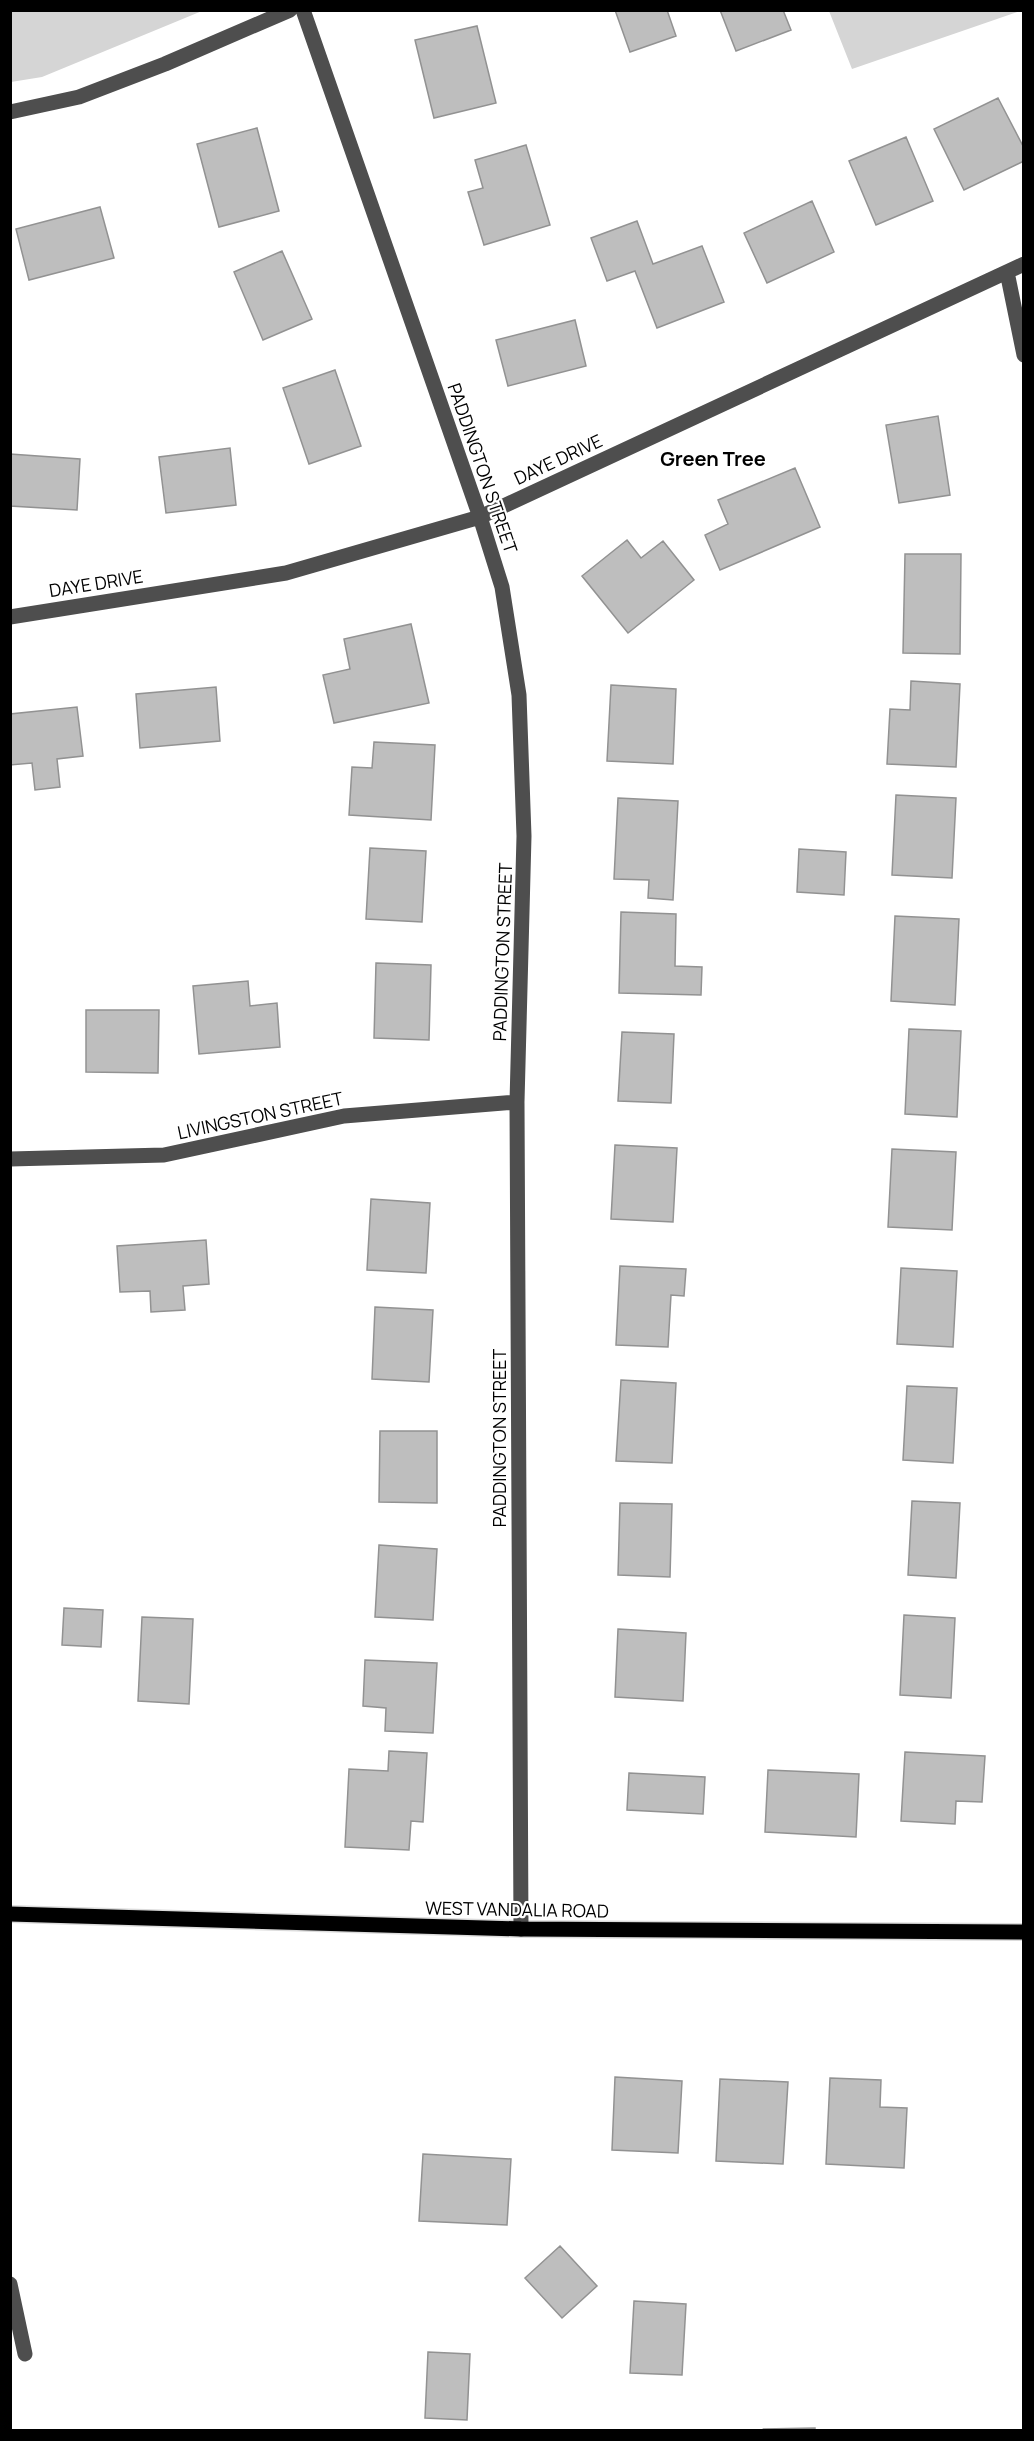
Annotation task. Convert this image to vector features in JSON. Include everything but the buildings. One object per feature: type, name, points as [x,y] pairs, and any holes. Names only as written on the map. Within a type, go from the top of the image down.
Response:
[{"type":"main road","name":"WEST VANDALIA ROAD","points":[[10,1914],[521,1929],[1023,1932]]},
{"type":"street","points":[[10,112],[89,93],[165,64],[290,10]]},
{"type":"street","name":"PADDINGTON STREET","points":[[303,10],[480,517],[502,587],[519,695],[524,836],[517,1102],[521,1929]]},
{"type":"street","name":"DAYE DRIVE","points":[[10,616],[285,573],[480,517],[1023,264]]},
{"type":"street","points":[[1007,272],[1023,355]]},
{"type":"street","name":"LIVINGSTON STREET","points":[[10,1159],[164,1155],[344,1116],[517,1102]]},
{"type":"street","points":[[10,2284],[25,2354]]},
{"type":"shaded area","points":[[11,10],[202,11],[42,77],[11,82]]},
{"type":"shaded area","points":[[829,10],[1023,10],[852,69],[829,11]]},
{"type":"district","name":"Green Tree","points":[[713,458]]}]
